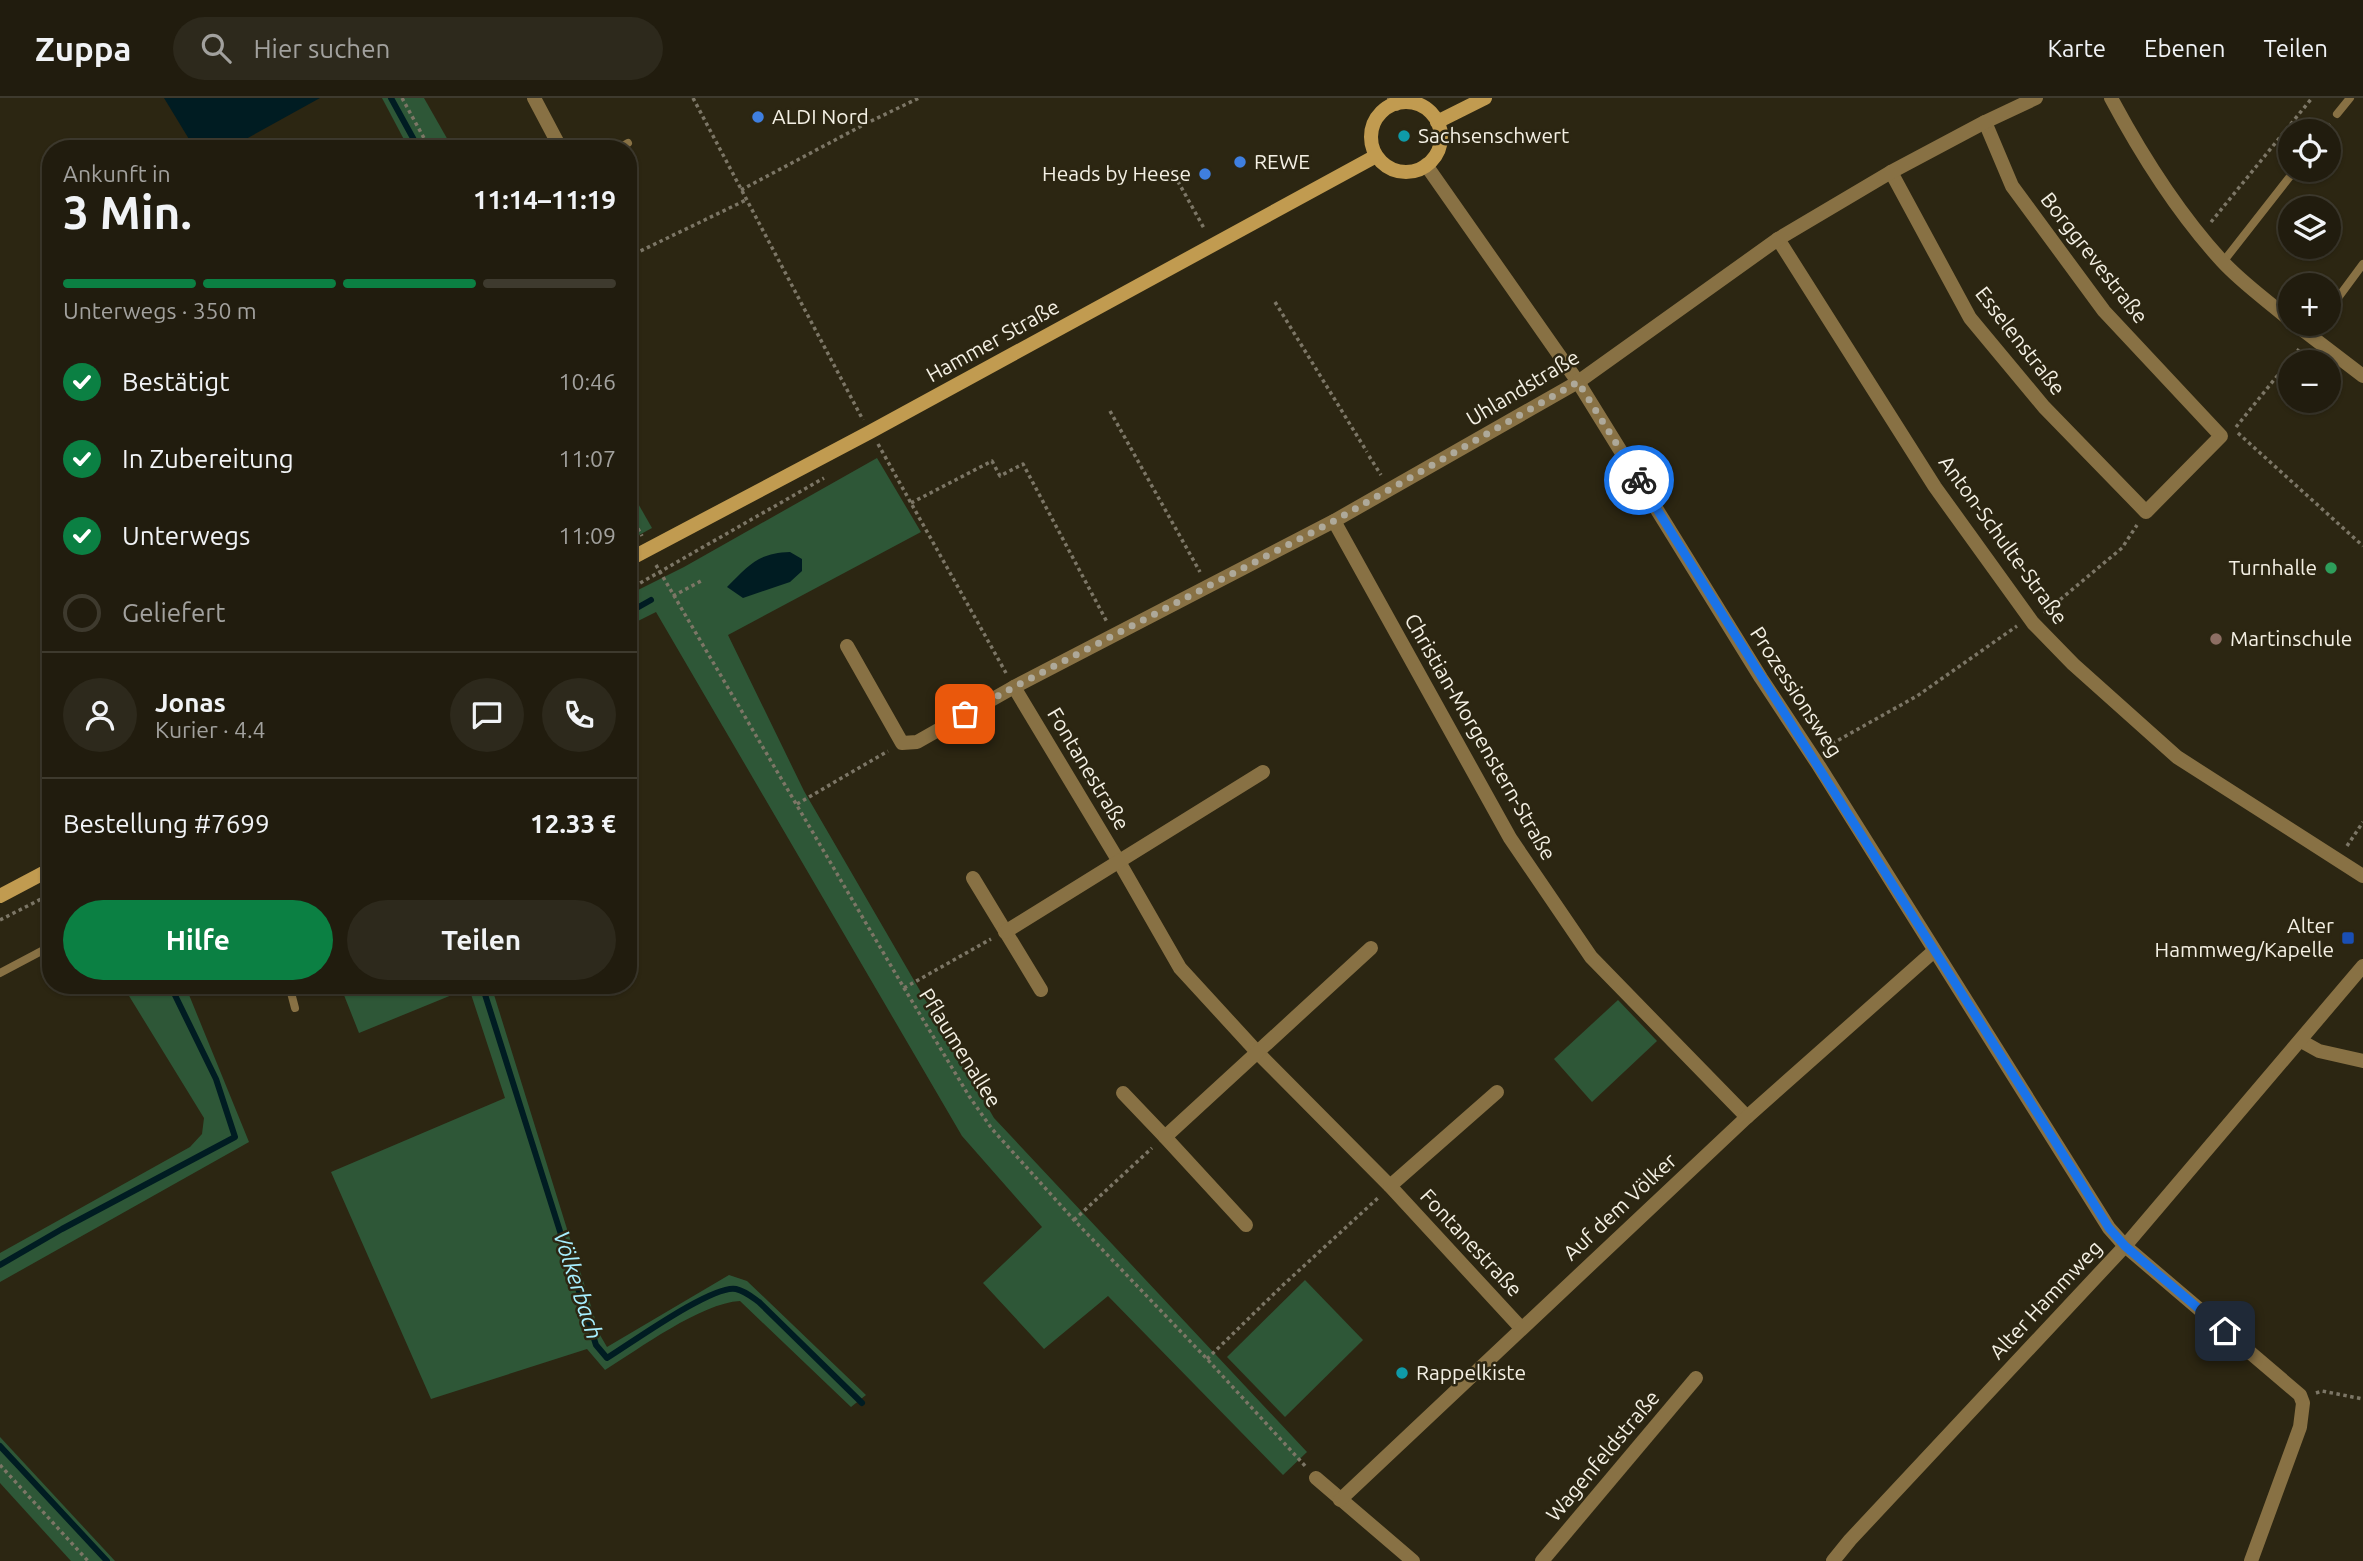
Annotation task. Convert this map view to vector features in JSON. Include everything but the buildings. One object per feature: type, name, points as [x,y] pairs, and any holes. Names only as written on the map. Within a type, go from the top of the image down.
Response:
[{"type":"main road","points":[[1437,122],[1485,98]]},
{"type":"main road","points":[[1395,101],[1420,106],[1437,122],[1440,144],[1436,155],[1418,170],[1406,173],[1394,170],[1384,165],[1376,156],[1371,134],[1374,124],[1395,101]]},
{"type":"main road","name":"Hammer Straße","points":[[637,556],[1376,156]]},
{"type":"main road","points":[[0,896],[42,874]]},
{"type":"street","points":[[534,98],[556,140]]},
{"type":"street","name":"Uhlandstraße","points":[[1014,687],[1334,521],[1578,382],[1778,239],[1891,172],[2036,98]]},
{"type":"street","points":[[2111,98],[2133,139],[2170,196],[2223,262],[2278,309]]},
{"type":"street","name":"Borggrevestraße","points":[[1985,122],[2012,186],[2104,311],[2227,432]]},
{"type":"street","name":"Prozessionsweg","points":[[1426,165],[1578,382],[1761,678],[2109,1228],[2125,1246],[2300,1395]]},
{"type":"street","name":"Esselenstraße","points":[[1891,172],[1970,318],[2044,407],[2146,512]]},
{"type":"street","name":"Anton-Schulte-Straße","points":[[1778,239],[1936,487],[2031,620],[2073,664],[2178,757],[2363,876]]},
{"type":"street","points":[[2309,336],[2363,376]]},
{"type":"street","points":[[2146,512],[2227,432]]},
{"type":"street","name":"Christian-Morgenstern-Straße","points":[[1334,521],[1510,838],[1591,957],[1747,1117]]},
{"type":"street","points":[[847,646],[902,743],[917,742],[1014,687]]},
{"type":"street","name":"Fontanestraße","points":[[1014,687],[1180,968],[1258,1053],[1391,1186],[1521,1328]]},
{"type":"street","name":"Fontanestraße","points":[[1005,932],[1263,772]]},
{"type":"street","points":[[973,878],[1041,990]]},
{"type":"street","points":[[1165,1137],[1371,948]]},
{"type":"street","name":"Auf dem Völker","points":[[1340,1500],[1747,1117],[1934,950]]},
{"type":"street","name":"Alter Hammweg","points":[[1833,1561],[2125,1246],[2363,966]]},
{"type":"street","points":[[2301,1041],[2319,1051],[2363,1061]]},
{"type":"street","name":"Fontanestraße","points":[[1391,1186],[1497,1092]]},
{"type":"street","points":[[1123,1093],[1246,1225]]},
{"type":"street","name":"Wagenfeldstraße","points":[[1542,1561],[1696,1378]]},
{"type":"street","points":[[2251,1561],[2300,1427],[2303,1404],[2300,1395]]},
{"type":"street","points":[[1316,1478],[1413,1561]]},
{"type":"lane","points":[[2337,114],[2350,98]]},
{"type":"lane","points":[[2223,262],[2286,182]]},
{"type":"lane","points":[[2341,294],[2363,264]]},
{"type":"lane","points":[[0,973],[42,951]]},
{"type":"lane","points":[[291,994],[295,1008]]},
{"type":"path","points":[[402,98],[425,140]]},
{"type":"path","points":[[693,98],[870,432],[1014,687]]},
{"type":"path","points":[[741,190],[919,98]]},
{"type":"path","points":[[2201,234],[2312,98]]},
{"type":"path","points":[[1171,169],[1213,244]]},
{"type":"path","points":[[637,253],[746,200]]},
{"type":"path","points":[[1275,302],[1390,489]]},
{"type":"path","points":[[2309,336],[2227,432],[2363,546]]},
{"type":"path","points":[[1110,411],[1208,586]]},
{"type":"path","points":[[911,503],[992,461],[1000,476],[1023,464],[1114,635]]},
{"type":"path","points":[[637,585],[830,474]]},
{"type":"path","points":[[1812,755],[1917,696],[2031,620],[2122,548],[2146,512]]},
{"type":"path","name":"Pflaumenallee","points":[[660,573],[904,988],[992,1129],[1316,1478]]},
{"type":"path","points":[[673,596],[701,581]]},
{"type":"path","points":[[797,804],[902,743]]},
{"type":"path","points":[[2338,860],[2363,821]]},
{"type":"path","points":[[0,920],[42,899]]},
{"type":"path","points":[[904,988],[1005,932]]},
{"type":"path","points":[[1074,1220],[1165,1137]]},
{"type":"path","points":[[1207,1359],[1391,1186]]},
{"type":"path","points":[[2300,1395],[2322,1391],[2363,1399]]},
{"type":"path","points":[[0,1465],[88,1561]]},
{"type":"green space","points":[[382,98],[424,98],[448,140],[404,140]]},
{"type":"green space","points":[[877,458],[921,532],[728,635],[804,791],[994,1118],[1307,1452],[1283,1475],[1108,1296],[1044,1349],[983,1283],[1042,1227],[962,1136],[656,612],[637,622],[637,590],[684,567]]},
{"type":"green space","points":[[637,502],[652,528],[637,536]]},
{"type":"green space","points":[[128,994],[189,994],[249,1142],[0,1282],[0,1253],[190,1147],[202,1134],[204,1118]]},
{"type":"green space","points":[[344,994],[454,994],[359,1033]]},
{"type":"green space","points":[[471,994],[494,994],[600,1335],[607,1347],[729,1275],[747,1281],[866,1395],[851,1407],[740,1301],[724,1304],[689,1318],[605,1370],[587,1349],[431,1399],[331,1172],[505,1098]]},
{"type":"green space","points":[[1618,1000],[1657,1041],[1592,1102],[1554,1059]]},
{"type":"green space","points":[[1305,1280],[1363,1340],[1285,1417],[1227,1357]]},
{"type":"green space","points":[[0,1437],[115,1561],[71,1561],[0,1483]]},
{"type":"water","points":[[164,98],[320,98],[244,140],[190,140]]},
{"type":"water","points":[[790,552],[802,559],[802,571],[790,582],[743,598],[727,587],[762,558]]},
{"type":"waterway","name":"Völkerbach","points":[[391,98],[414,140]]},
{"type":"waterway","name":"Völkerbach","points":[[637,608],[651,600]]},
{"type":"waterway","points":[[0,1265],[235,1137],[216,1079],[174,994]]},
{"type":"waterway","name":"Völkerbach","points":[[485,994],[596,1345],[607,1358],[691,1305],[725,1290],[736,1289],[759,1302],[862,1403]]},
{"type":"waterway","points":[[0,1446],[107,1561]]},
{"type":"way so far","points":[[965,714],[1334,521],[1578,382],[1639,480]]},
{"type":"place","name":"ALDI Nord","points":[[758,117]]},
{"type":"place","name":"Sachsenschwert","points":[[1404,136]]},
{"type":"place","name":"REWE","points":[[1240,162]]},
{"type":"place","name":"Heads by Heese","points":[[1205,174]]},
{"type":"place","name":"Turnhalle","points":[[2331,568]]},
{"type":"place","name":"Martinschule","points":[[2216,639]]},
{"type":"place","name":"Alter Hammweg/Kapelle","points":[[2348,938]]},
{"type":"place","name":"Rappelkiste","points":[[1402,1373]]},
{"type":"route","points":[[1639,480],[2109,1228],[2125,1246],[2225,1331]]}]
